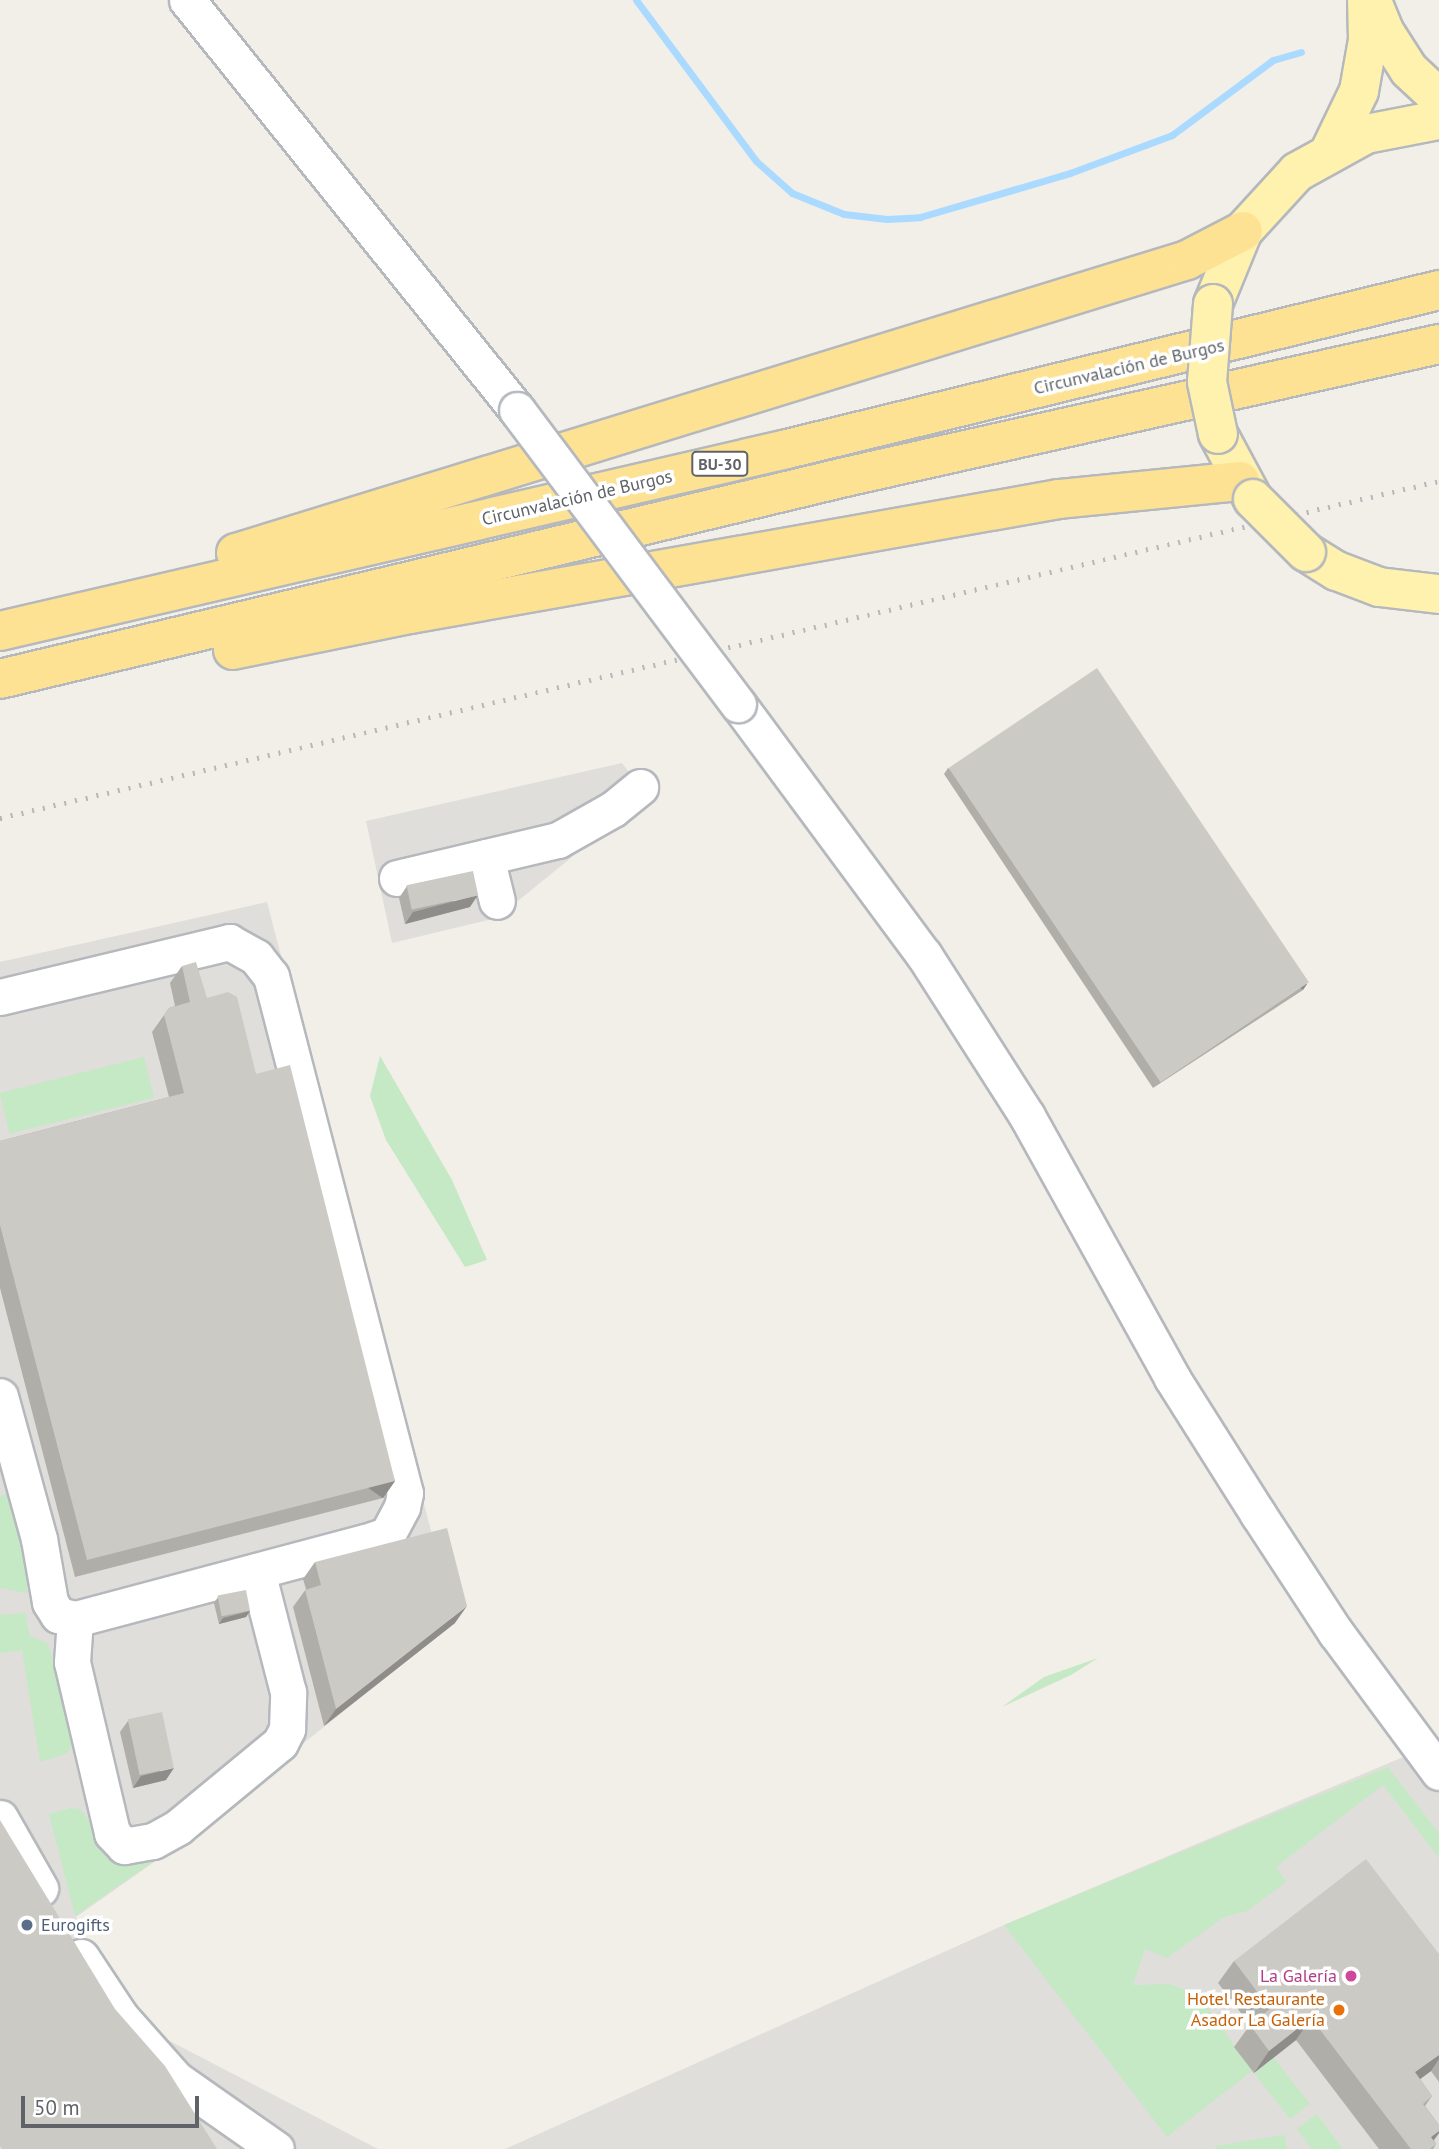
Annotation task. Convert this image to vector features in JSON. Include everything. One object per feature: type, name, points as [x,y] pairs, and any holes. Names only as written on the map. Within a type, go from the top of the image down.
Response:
[{"type":"highway","points":[[0,629],[1187,260],[1243,232]]},
{"type":"highway","name":"Circunvalación de Burgos","points":[[0,629],[787,449],[1439,290]]},
{"type":"highway","name":"BU-30","points":[[0,679],[858,474],[1439,344]]},
{"type":"highway","points":[[0,688],[85,680],[410,614],[1059,499],[1247,490]]},
{"type":"main road","points":[[1369,0],[1384,31],[1409,70],[1439,98]]},
{"type":"main road","points":[[1331,149],[1359,91],[1368,40],[1369,0]]},
{"type":"main road","points":[[1439,120],[1378,131],[1331,149],[1297,172],[1243,232],[1213,304],[1206,356],[1219,433],[1247,490],[1306,552],[1337,571],[1378,587],[1439,594]]},
{"type":"street","points":[[187,0],[517,410],[924,955],[1027,1116],[1172,1378],[1336,1633],[1439,1772]]},
{"type":"street","points":[[397,878],[558,840],[613,809],[640,787]]},
{"type":"street","points":[[486,857],[497,901]]},
{"type":"street","points":[[0,997],[229,942],[256,957],[271,976],[405,1493],[397,1522],[387,1535],[257,1571],[50,1608]]},
{"type":"street","points":[[0,1396],[39,1539],[50,1608],[72,1662],[112,1833],[124,1846],[153,1841],[178,1827],[270,1751],[288,1729],[288,1692],[257,1571]]},
{"type":"street","points":[[0,1818],[58,1921],[120,2016],[176,2079],[276,2149]]},
{"type":"shaded area","points":[[622,763],[647,796],[497,918],[392,943],[366,821]]},
{"type":"shaded area","points":[[267,902],[455,1623],[150,1865],[76,1917],[90,1953],[131,2013],[164,2038],[378,2149],[0,2149],[0,962]]},
{"type":"shaded area","points":[[1439,1742],[1439,2149],[505,2149],[1004,1925]]},
{"type":"green space","points":[[380,1056],[452,1180],[487,1260],[465,1267],[386,1140],[370,1096]]},
{"type":"green space","points":[[144,1057],[154,1098],[10,1134],[0,1093]]},
{"type":"green space","points":[[15,1492],[29,1554],[27,1593],[0,1588],[0,1496]]},
{"type":"green space","points":[[25,1613],[30,1636],[46,1642],[50,1649],[72,1744],[68,1753],[40,1762],[22,1650],[0,1653],[0,1615]]},
{"type":"green space","points":[[1098,1658],[1071,1675],[1002,1707],[1044,1677]]},
{"type":"green space","points":[[1388,1767],[1439,1833],[1439,1858],[1383,1785],[1276,1867],[1286,1882],[1247,1911],[1224,1917],[1167,1958],[1145,1949],[1133,1985],[1169,1984],[1199,1995],[1252,2071],[1167,2137],[1004,1925]]},
{"type":"green space","points":[[71,1808],[80,1809],[88,1819],[95,1841],[109,1854],[167,1852],[75,1916],[49,1814]]},
{"type":"green space","points":[[1274,2058],[1310,2104],[1290,2119],[1254,2073]]},
{"type":"green space","points":[[1317,2114],[1343,2149],[1312,2149],[1297,2129]]},
{"type":"green space","points":[[1285,2135],[1287,2149],[1216,2149],[1215,2146]]},
{"type":"building","points":[[1097,668],[1309,982],[1161,1082],[949,768]]},
{"type":"building","points":[[473,871],[478,895],[412,910],[406,885]]},
{"type":"building","points":[[196,962],[207,998],[228,992],[237,997],[256,1074],[290,1065],[395,1481],[87,1560],[0,1225],[0,1141],[184,1093],[164,1015],[169,1008],[190,1002],[182,966]]},
{"type":"building","points":[[447,1528],[467,1606],[336,1709],[305,1590],[321,1585],[315,1562]]},
{"type":"building","points":[[246,1590],[250,1611],[222,1616],[218,1596]]},
{"type":"building","points":[[162,1712],[174,1768],[140,1775],[128,1719]]},
{"type":"building","name":"Eurogifts","points":[[0,1820],[115,2009],[165,2066],[217,2149],[2,2149],[0,2146]]},
{"type":"building","name":"Hotel Restaurante Asador La Galería","points":[[1366,1859],[1439,1954],[1439,2055],[1415,2072],[1432,2096],[1423,2104],[1439,2125],[1439,2131],[1431,2137],[1436,2144],[1430,2149],[1411,2149],[1311,2018],[1269,2051],[1250,2025],[1270,2009],[1234,1961]]},
{"type":"waterway","points":[[636,0],[756,161],[792,193],[844,214],[887,219],[920,217],[1070,173],[1172,135],[1273,60],[1301,52]]},
{"type":"railway","points":[[0,818],[1439,481]]},
{"type":"place","name":"Eurogifts","points":[[27,1925]]},
{"type":"place","name":"La Galería","points":[[1351,1976]]},
{"type":"place","name":"Hotel Restaurante Asador La Galería","points":[[1339,2010]]}]
